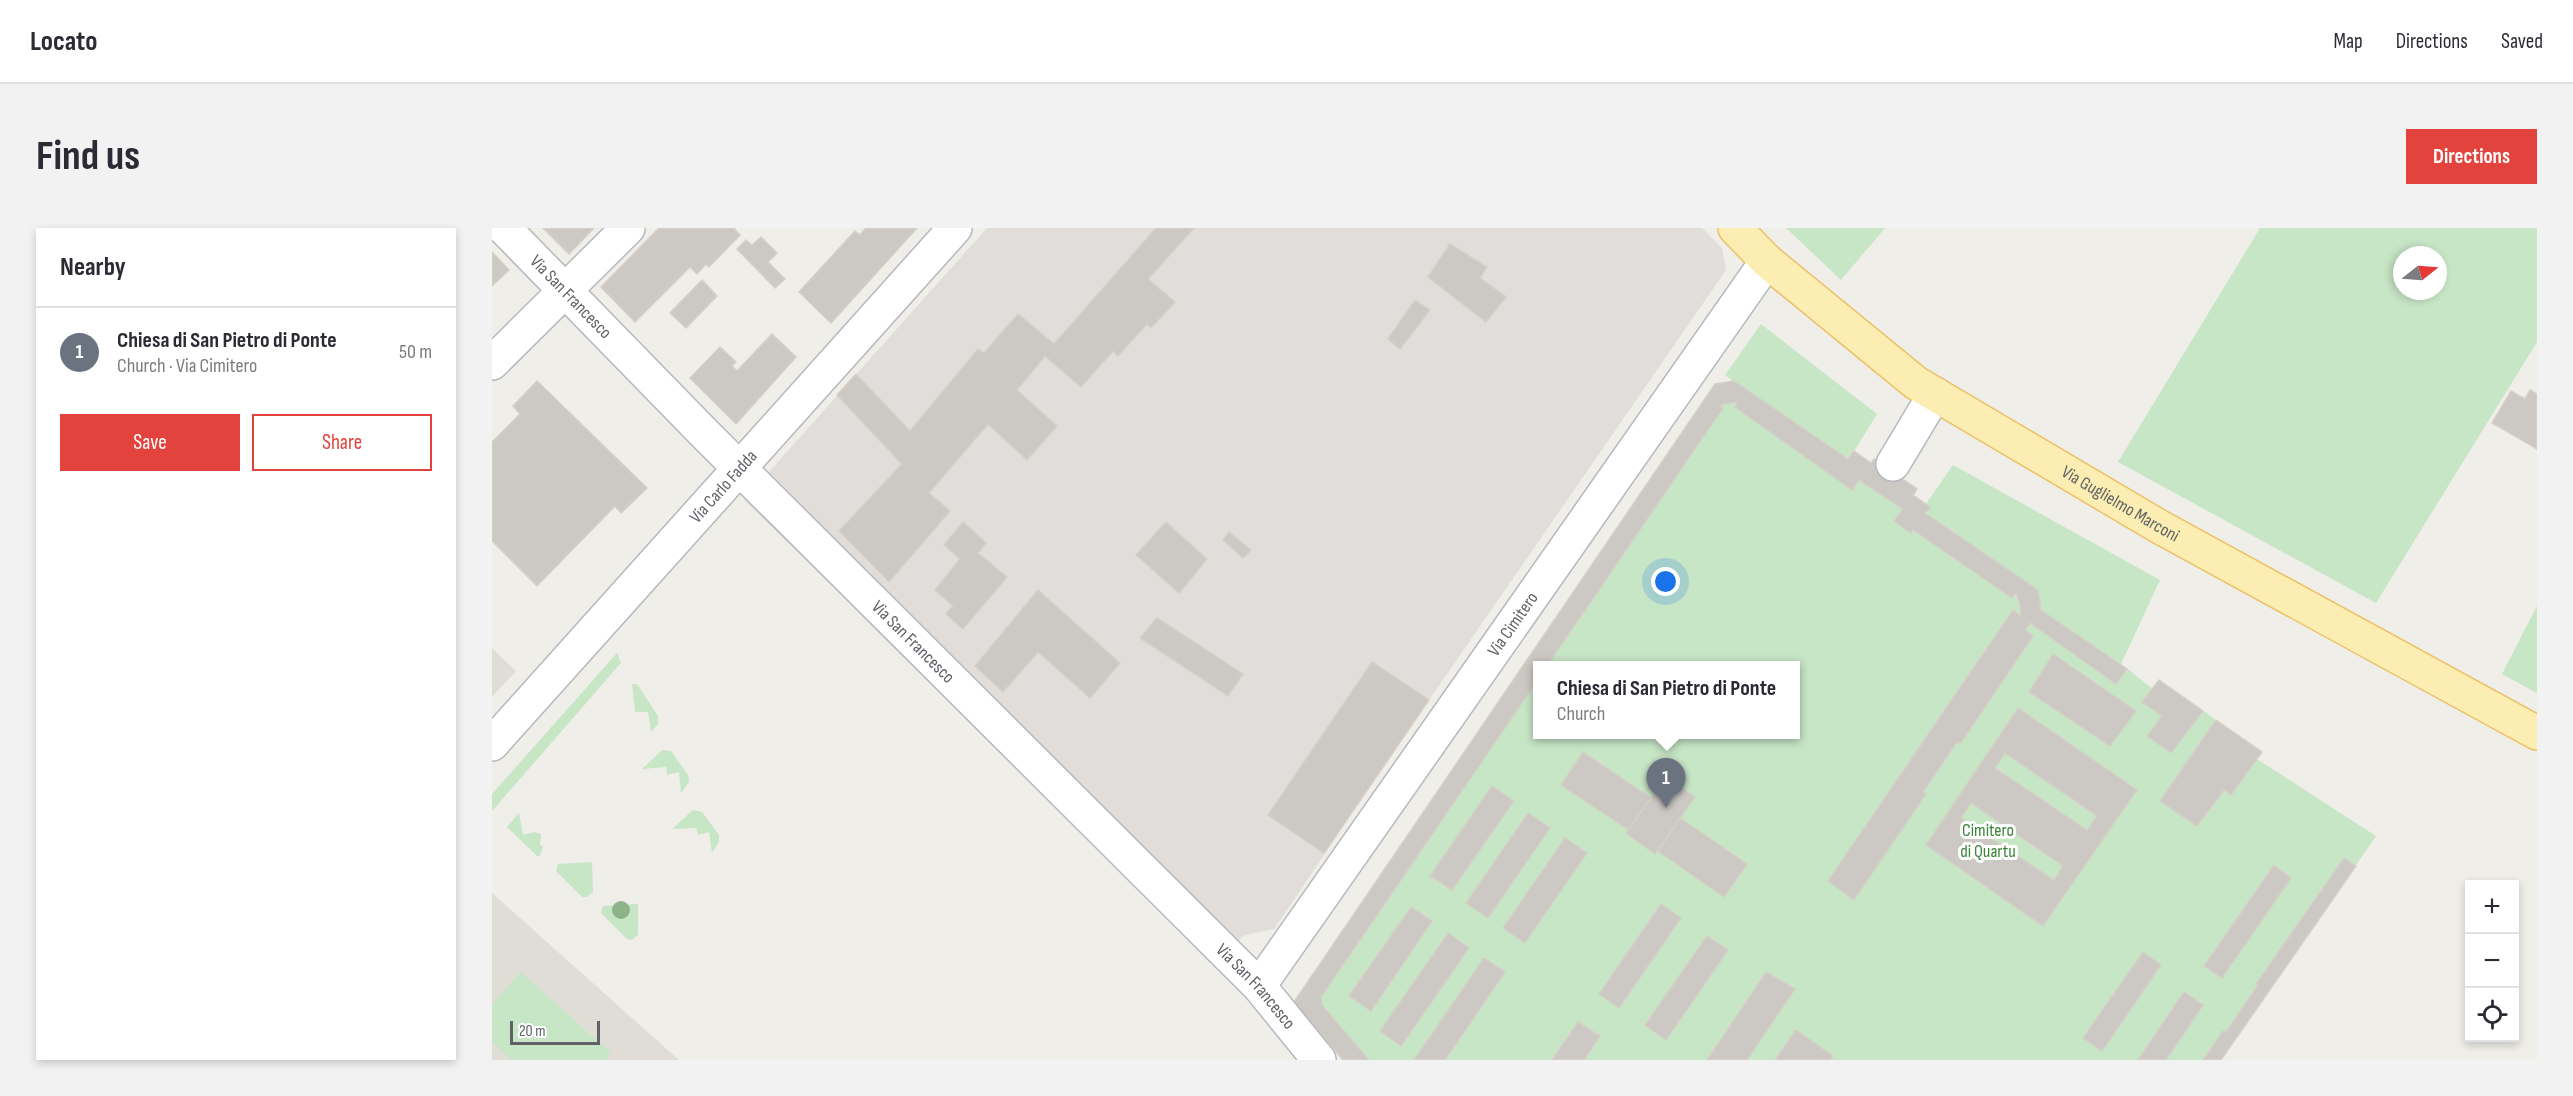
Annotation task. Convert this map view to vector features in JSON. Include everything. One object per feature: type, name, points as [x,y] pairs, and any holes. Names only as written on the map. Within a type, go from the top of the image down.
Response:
[{"type":"main road","name":"Via Guglielmo Marconi","points":[[1735,228],[1767,261],[1916,384],[2160,527],[2537,733]]},
{"type":"street","name":"Via San Francesco","points":[[504,228],[564,292],[740,469],[1259,986],[1319,1060]]},
{"type":"street","points":[[492,363],[628,228]]},
{"type":"street","name":"Via Carlo Fadda","points":[[492,744],[955,228]]},
{"type":"street","name":"Via Cimitero","points":[[1259,986],[1767,261]]},
{"type":"street","points":[[1893,464],[1935,394]]},
{"type":"shaded area","points":[[987,228],[1702,228],[1722,248],[1726,270],[1274,929],[1245,935],[1211,964],[994,741],[744,500]]},
{"type":"shaded area","points":[[492,648],[516,671],[492,697]]},
{"type":"shaded area","points":[[492,893],[651,1035],[679,1060],[492,1060]]},
{"type":"green space","points":[[1786,228],[1885,228],[1841,280]]},
{"type":"green space","points":[[2260,228],[2537,228],[2537,342],[2376,603],[2118,462]]},
{"type":"green space","name":"Cimitero di Quartu","points":[[1761,324],[1877,414],[1854,451],[1871,463],[1874,459],[1917,489],[1913,495],[1926,504],[1953,465],[2160,580],[2121,664],[2152,688],[2159,680],[2262,752],[2257,759],[2376,836],[2221,1060],[1343,1060],[1294,1002],[1715,384],[1733,381],[1725,375]]},
{"type":"green space","points":[[2537,606],[2537,693],[2502,674]]},
{"type":"green space","points":[[617,653],[621,663],[492,811],[492,794]]},
{"type":"green space","points":[[632,684],[637,684],[658,716],[658,724],[651,732],[648,712],[635,712]]},
{"type":"green space","points":[[662,750],[671,751],[688,775],[689,782],[681,793],[679,772],[667,775],[666,767],[642,769]]},
{"type":"green space","points":[[693,810],[702,812],[719,835],[719,842],[712,853],[709,832],[698,835],[696,828],[672,829]]},
{"type":"green space","points":[[519,813],[523,835],[534,832],[541,834],[540,845],[543,846],[540,856],[537,856],[507,827]]},
{"type":"green space","points":[[592,862],[593,892],[587,897],[582,897],[556,871],[558,864]]},
{"type":"green space","points":[[638,904],[638,935],[632,940],[627,939],[601,913],[603,906]]},
{"type":"green space","points":[[521,972],[611,1053],[605,1060],[512,1060],[492,1042],[492,1004]]},
{"type":"building","points":[[543,228],[594,228],[569,254]]},
{"type":"building","points":[[659,228],[735,228],[740,235],[709,267],[706,264],[697,274],[690,267],[635,322],[601,287]]},
{"type":"building","points":[[866,228],[917,228],[831,323],[799,292],[855,231],[860,235]]},
{"type":"building","points":[[1156,228],[1194,228],[1148,279],[1175,302],[1151,328],[1147,324],[1118,356],[1113,351],[1081,387],[1045,356],[1017,390],[1057,426],[1027,460],[988,424],[929,493],[950,511],[889,582],[839,531],[902,464],[837,395],[856,374],[910,431],[978,349],[984,353],[1018,314],[1054,344]]},
{"type":"building","points":[[761,237],[777,253],[768,262],[785,279],[775,288],[737,249],[746,240],[752,245]]},
{"type":"building","points":[[1450,244],[1487,267],[1480,278],[1506,297],[1486,322],[1428,277]]},
{"type":"building","points":[[492,252],[509,270],[492,286]]},
{"type":"building","points":[[702,280],[717,296],[686,328],[670,313]]},
{"type":"building","points":[[1415,300],[1430,310],[1400,349],[1388,339]]},
{"type":"building","points":[[772,334],[796,357],[736,424],[690,378],[720,347],[736,362],[732,366],[737,371]]},
{"type":"building","points":[[537,381],[647,488],[621,513],[615,506],[537,586],[492,541],[492,442],[520,414],[513,406]]},
{"type":"building","points":[[1734,381],[1848,459],[1854,451],[1871,463],[1874,459],[1917,489],[1913,495],[1930,507],[1925,513],[2038,590],[2041,610],[2127,669],[2116,684],[2030,623],[2025,630],[2033,636],[1960,744],[1957,742],[1923,792],[1926,794],[1854,900],[1828,881],[2013,610],[2021,616],[2020,604],[2016,593],[2012,598],[1913,530],[1911,533],[1894,521],[1903,509],[1859,480],[1852,490],[1735,407],[1738,402],[1719,405],[1723,408],[1550,661],[1533,661],[1533,687],[1321,997],[1322,1005],[1369,1060],[1343,1060],[1294,1002],[1715,384]]},
{"type":"building","points":[[2530,390],[2537,394],[2537,449],[2492,423],[2511,391],[2525,399]]},
{"type":"building","points":[[963,522],[986,543],[978,553],[1007,577],[963,629],[946,614],[953,606],[935,590],[960,559],[944,545]]},
{"type":"building","points":[[1166,522],[1207,559],[1179,593],[1136,555]]},
{"type":"building","points":[[1229,532],[1251,550],[1243,558],[1223,540]]},
{"type":"building","points":[[1038,590],[1120,663],[1090,698],[1038,652],[1003,692],[975,666]]},
{"type":"building","points":[[1157,618],[1243,674],[1228,696],[1140,638]]},
{"type":"building","points":[[2053,654],[2136,711],[2110,746],[2029,692]]},
{"type":"building","points":[[1372,662],[1429,700],[1324,853],[1268,815]]},
{"type":"building","points":[[2159,680],[2203,711],[2171,753],[2147,736],[2162,716],[2142,702]]},
{"type":"building","points":[[2018,708],[2137,790],[2043,926],[1926,845]],"holes":[[[2005,753],[2097,816],[2087,830],[1995,768]],[[1971,803],[2063,866],[2054,880],[1961,818]]]},
{"type":"building","points":[[2216,720],[2262,752],[2231,795],[2224,790],[2197,826],[2160,801]]},
{"type":"building","points":[[1583,752],[1651,798],[1629,830],[1561,785]]},
{"type":"building","points":[[1666,777],[1695,797],[1655,854],[1626,833]]},
{"type":"building","points":[[1492,786],[1514,801],[1452,890],[1430,876]]},
{"type":"building","points":[[1528,813],[1550,828],[1488,918],[1466,903]]},
{"type":"building","points":[[1680,818],[1747,864],[1724,897],[1658,851]]},
{"type":"building","points":[[1565,838],[1587,853],[1525,943],[1503,928]]},
{"type":"building","points":[[2344,858],[2356,866],[2221,1060],[2203,1060],[2223,1031],[2226,1032],[2258,985],[2256,984]]},
{"type":"building","points":[[2274,865],[2291,878],[2222,978],[2204,966]]},
{"type":"building","points":[[1661,904],[1681,918],[1619,1008],[1599,994]]},
{"type":"building","points":[[1411,907],[1432,921],[1371,1011],[1349,996]]},
{"type":"building","points":[[1448,933],[1469,948],[1401,1046],[1380,1031]]},
{"type":"building","points":[[1707,936],[1728,950],[1666,1040],[1645,1025]]},
{"type":"building","points":[[2143,952],[2161,965],[2102,1051],[2083,1038]]},
{"type":"building","points":[[1484,958],[1505,972],[1445,1060],[1414,1060]]},
{"type":"building","points":[[1766,972],[1795,989],[1747,1060],[1707,1060]]},
{"type":"building","points":[[2184,992],[2203,1005],[2166,1060],[2138,1060]]},
{"type":"building","points":[[1578,1022],[1600,1036],[1584,1060],[1552,1060]]},
{"type":"building","points":[[1796,1030],[1833,1056],[1830,1060],[1775,1060]]},
{"type":"place","name":"Chiesa di San Pietro di Ponte","points":[[1666,808]]}]
